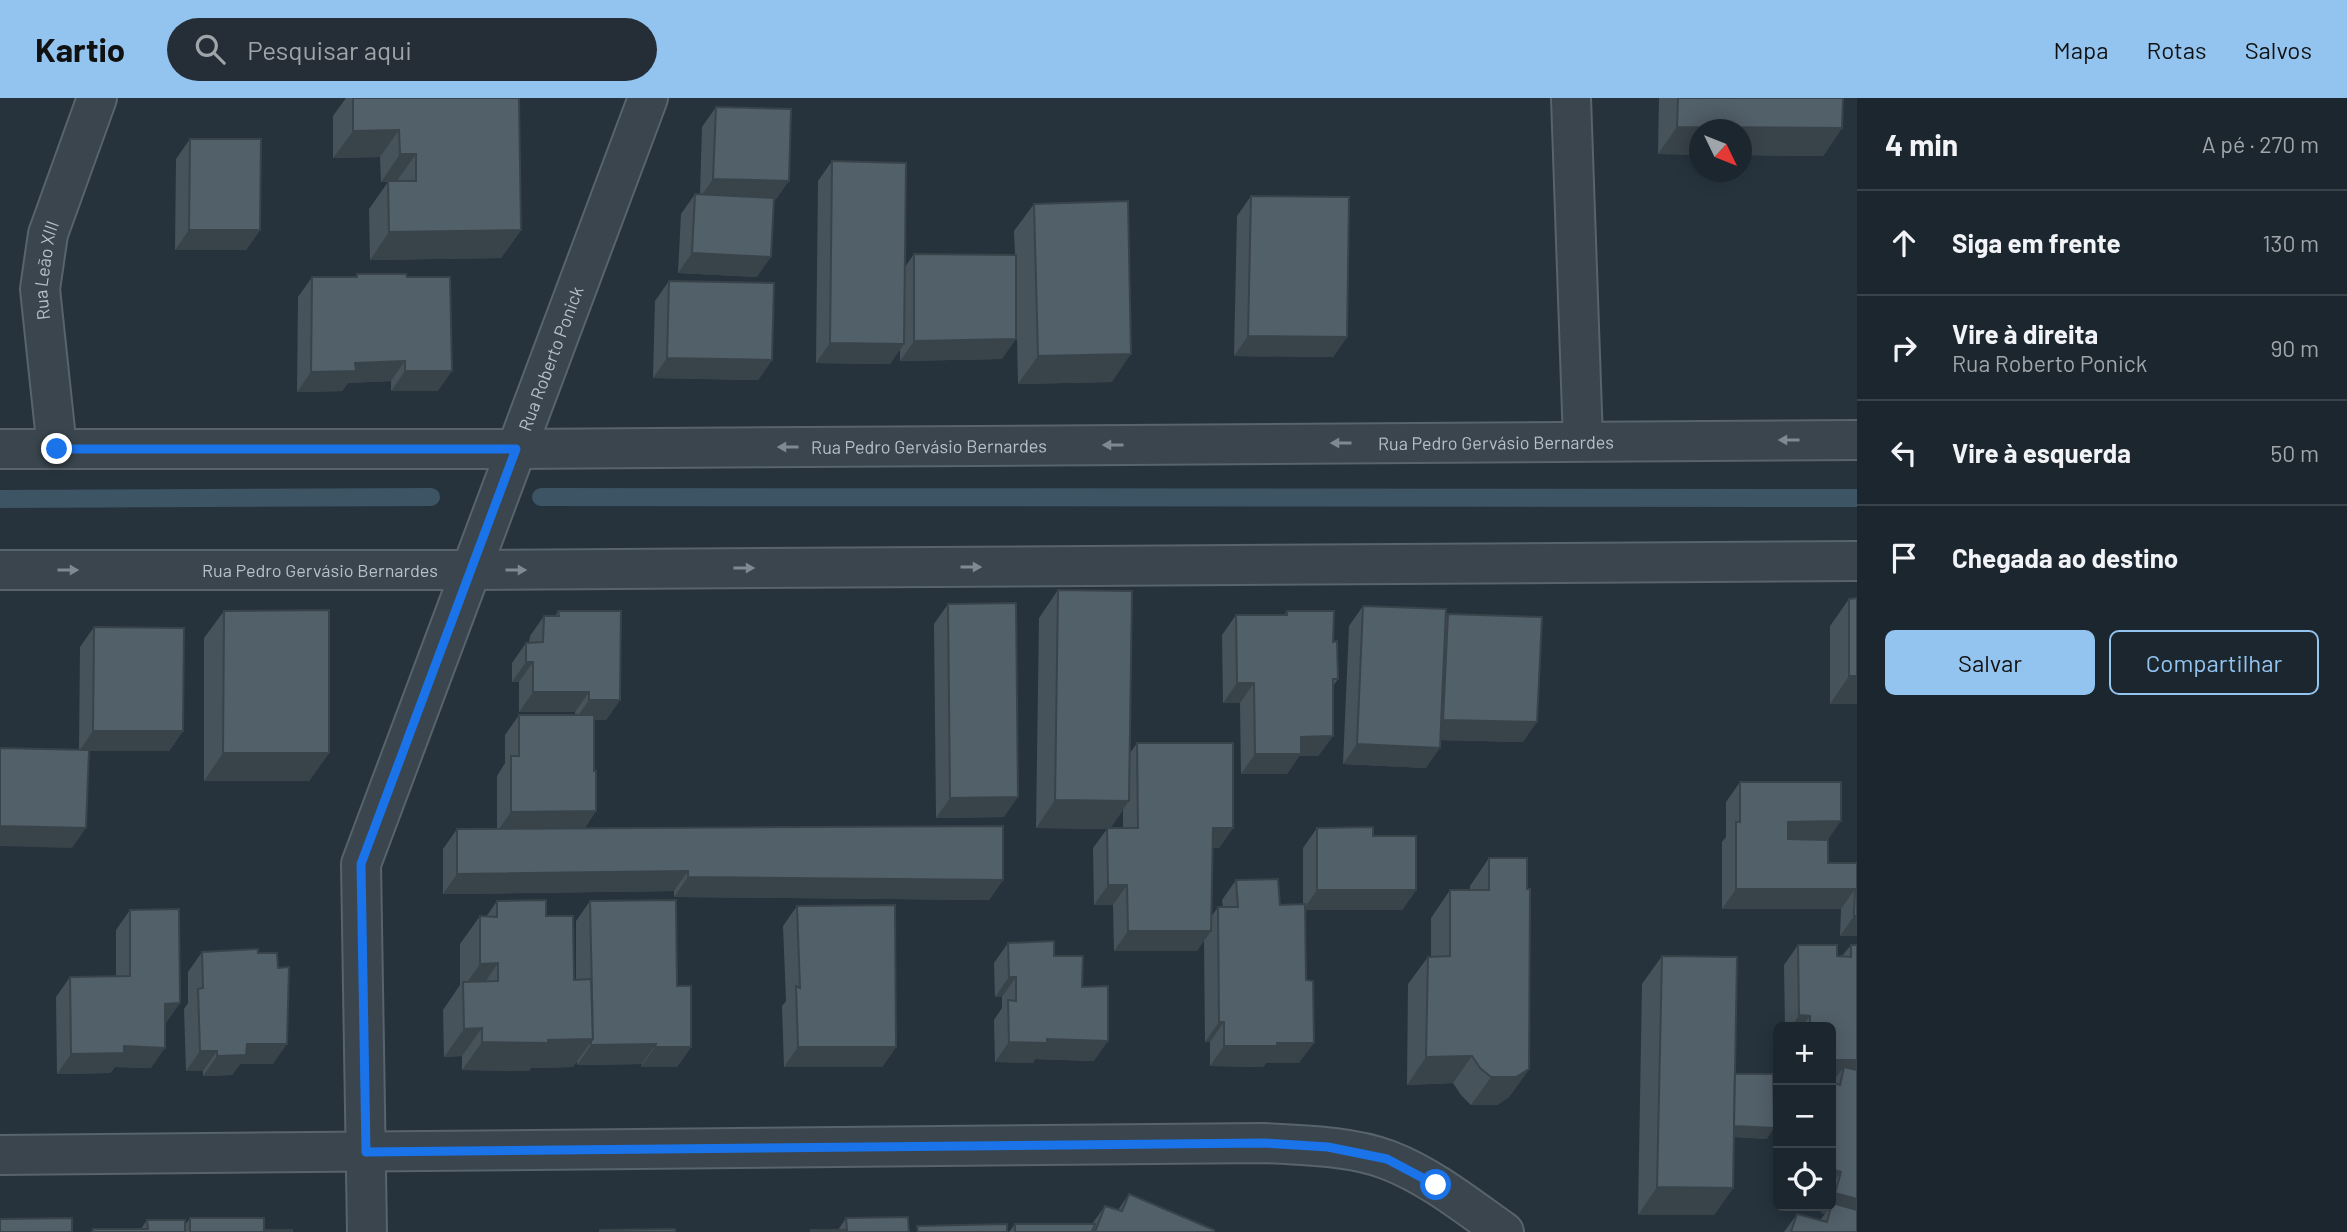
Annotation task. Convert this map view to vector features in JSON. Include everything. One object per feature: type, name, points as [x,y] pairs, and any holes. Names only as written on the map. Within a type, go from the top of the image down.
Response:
[{"type":"street","name":"Rua Leão XIII","points":[[57,449],[40,289],[48,234],[97,98]]},
{"type":"street","name":"Rua Roberto Ponick","points":[[368,1232],[349,1152],[361,864],[648,98]]},
{"type":"street","points":[[1571,98],[1583,441]]},
{"type":"street","name":"Rua Pedro Gervásio Bernardes","points":[[0,449],[516,449],[1857,440]]},
{"type":"street","name":"Rua Pedro Gervásio Bernardes","points":[[0,570],[471,570],[1857,561]]},
{"type":"street","points":[[0,1155],[1250,1143],[1328,1147],[1387,1159],[1436,1185],[1504,1232]]},
{"type":"building","points":[[353,98],[519,98],[521,230],[389,232],[388,181],[416,181],[416,154],[400,154],[399,130],[353,131]]},
{"type":"building","points":[[1678,98],[1843,98],[1842,128],[1752,127],[1752,119],[1689,119],[1689,127],[1677,127]]},
{"type":"building","points":[[716,107],[791,109],[789,181],[713,179]]},
{"type":"building","points":[[190,139],[261,139],[260,230],[189,230]]},
{"type":"building","points":[[832,161],[906,163],[904,344],[830,343]]},
{"type":"building","points":[[695,194],[774,198],[771,257],[692,253]]},
{"type":"building","points":[[1251,196],[1349,197],[1347,337],[1248,336]]},
{"type":"building","points":[[1128,201],[1131,354],[1038,356],[1034,204]]},
{"type":"building","points":[[914,254],[1016,255],[1016,339],[914,341]]},
{"type":"building","points":[[357,274],[450,277],[452,371],[405,371],[405,361],[355,363],[356,371],[311,372],[312,277],[357,277]]},
{"type":"building","points":[[669,281],[774,283],[772,360],[667,358]]},
{"type":"building","points":[[1058,590],[1132,591],[1129,801],[1055,800]]},
{"type":"building","points":[[1857,598],[1857,676],[1849,676],[1849,599]]},
{"type":"building","points":[[1016,603],[1018,797],[950,798],[948,604]]},
{"type":"building","points":[[1363,606],[1446,609],[1440,748],[1357,744]]},
{"type":"building","points":[[329,610],[329,753],[223,753],[224,611]]},
{"type":"building","points":[[558,611],[621,611],[620,700],[589,700],[589,692],[533,692],[533,662],[526,662],[526,643],[543,642],[544,616],[559,616]]},
{"type":"building","points":[[1287,611],[1334,611],[1333,642],[1337,641],[1338,679],[1333,679],[1333,736],[1301,737],[1301,754],[1255,754],[1254,683],[1237,683],[1236,615],[1287,615]]},
{"type":"building","points":[[1448,614],[1542,617],[1537,722],[1443,720]]},
{"type":"building","points":[[94,627],[184,628],[183,731],[93,731]]},
{"type":"building","points":[[519,715],[594,715],[596,811],[511,812],[511,756],[519,756]]},
{"type":"building","points":[[1137,743],[1233,743],[1233,828],[1213,828],[1211,931],[1128,931],[1127,885],[1108,885],[1107,828],[1138,828]]},
{"type":"building","points":[[0,748],[89,750],[86,828],[0,826]]},
{"type":"building","points":[[1740,782],[1841,782],[1841,821],[1788,822],[1788,839],[1828,840],[1828,863],[1857,863],[1857,916],[1854,916],[1855,889],[1736,889],[1736,822],[1740,822]]},
{"type":"building","points":[[1003,826],[1003,880],[688,877],[688,871],[457,874],[457,829]]},
{"type":"building","points":[[1373,827],[1373,836],[1416,836],[1416,890],[1317,890],[1317,828]]},
{"type":"building","points":[[1489,858],[1527,858],[1527,889],[1530,889],[1529,1069],[1516,1077],[1491,1077],[1480,1068],[1472,1056],[1426,1057],[1428,957],[1450,956],[1450,890],[1489,890]]},
{"type":"building","points":[[1278,879],[1280,905],[1305,904],[1306,980],[1313,981],[1314,1043],[1224,1046],[1224,1022],[1219,1022],[1218,907],[1238,907],[1236,880]]},
{"type":"building","points":[[546,900],[546,916],[573,916],[574,980],[591,979],[593,1039],[548,1040],[548,1043],[482,1042],[482,1028],[464,1029],[463,982],[498,981],[498,963],[480,964],[480,916],[497,917],[497,901]]},
{"type":"building","points":[[676,900],[677,986],[691,986],[691,1047],[655,1047],[656,1044],[591,1045],[590,901]]},
{"type":"building","points":[[895,905],[896,1047],[798,1047],[796,986],[800,988],[797,906]]},
{"type":"building","points":[[179,909],[180,1003],[165,1004],[165,1048],[124,1046],[124,1053],[71,1054],[70,977],[130,976],[130,910]]},
{"type":"building","points":[[1054,941],[1054,956],[1083,956],[1082,987],[1108,986],[1108,1041],[1047,1039],[1047,1043],[1009,1042],[1008,1000],[1016,1001],[1016,977],[1009,977],[1008,943]]},
{"type":"building","points":[[1798,945],[1837,945],[1837,956],[1851,957],[1851,945],[1857,945],[1857,1060],[1836,1060],[1836,1022],[1810,1022],[1810,1016],[1799,1015]]},
{"type":"building","points":[[258,949],[258,953],[277,953],[278,968],[289,967],[287,1044],[247,1044],[246,1055],[217,1056],[217,1051],[200,1051],[198,989],[203,988],[202,952]]},
{"type":"building","points":[[1662,956],[1737,957],[1733,1188],[1657,1187]]},
{"type":"building","points":[[1844,1067],[1857,1070],[1857,1199],[1836,1193],[1841,1172],[1836,1170],[1836,1084],[1840,1085]]},
{"type":"building","points":[[1735,1074],[1773,1074],[1773,1128],[1734,1126]]},
{"type":"building","points":[[1129,1194],[1214,1232],[1095,1232],[1105,1206],[1122,1211]]},
{"type":"building","points":[[1836,1204],[1857,1210],[1857,1232],[1791,1232],[1797,1214],[1827,1222],[1830,1211],[1836,1211]]},
{"type":"building","points":[[908,1217],[909,1232],[811,1232],[847,1230],[846,1218]]},
{"type":"building","points":[[72,1218],[72,1232],[0,1232],[0,1219]]},
{"type":"building","points":[[190,1218],[264,1218],[264,1230],[292,1232],[190,1232]]},
{"type":"building","points":[[147,1220],[185,1220],[185,1232],[93,1232],[93,1229],[148,1229]]},
{"type":"building","points":[[1007,1224],[1007,1232],[918,1232],[917,1226]]},
{"type":"building","points":[[1015,1224],[1095,1224],[1092,1232],[1015,1232]]},
{"type":"building","points":[[675,1229],[675,1232],[600,1232],[600,1230]]},
{"type":"waterway","points":[[0,499],[431,497]]},
{"type":"waterway","points":[[541,497],[1857,498]]},
{"type":"route","points":[[57,449],[516,449],[361,864],[366,1152],[1264,1143],[1328,1147],[1387,1159],[1436,1185]]}]
